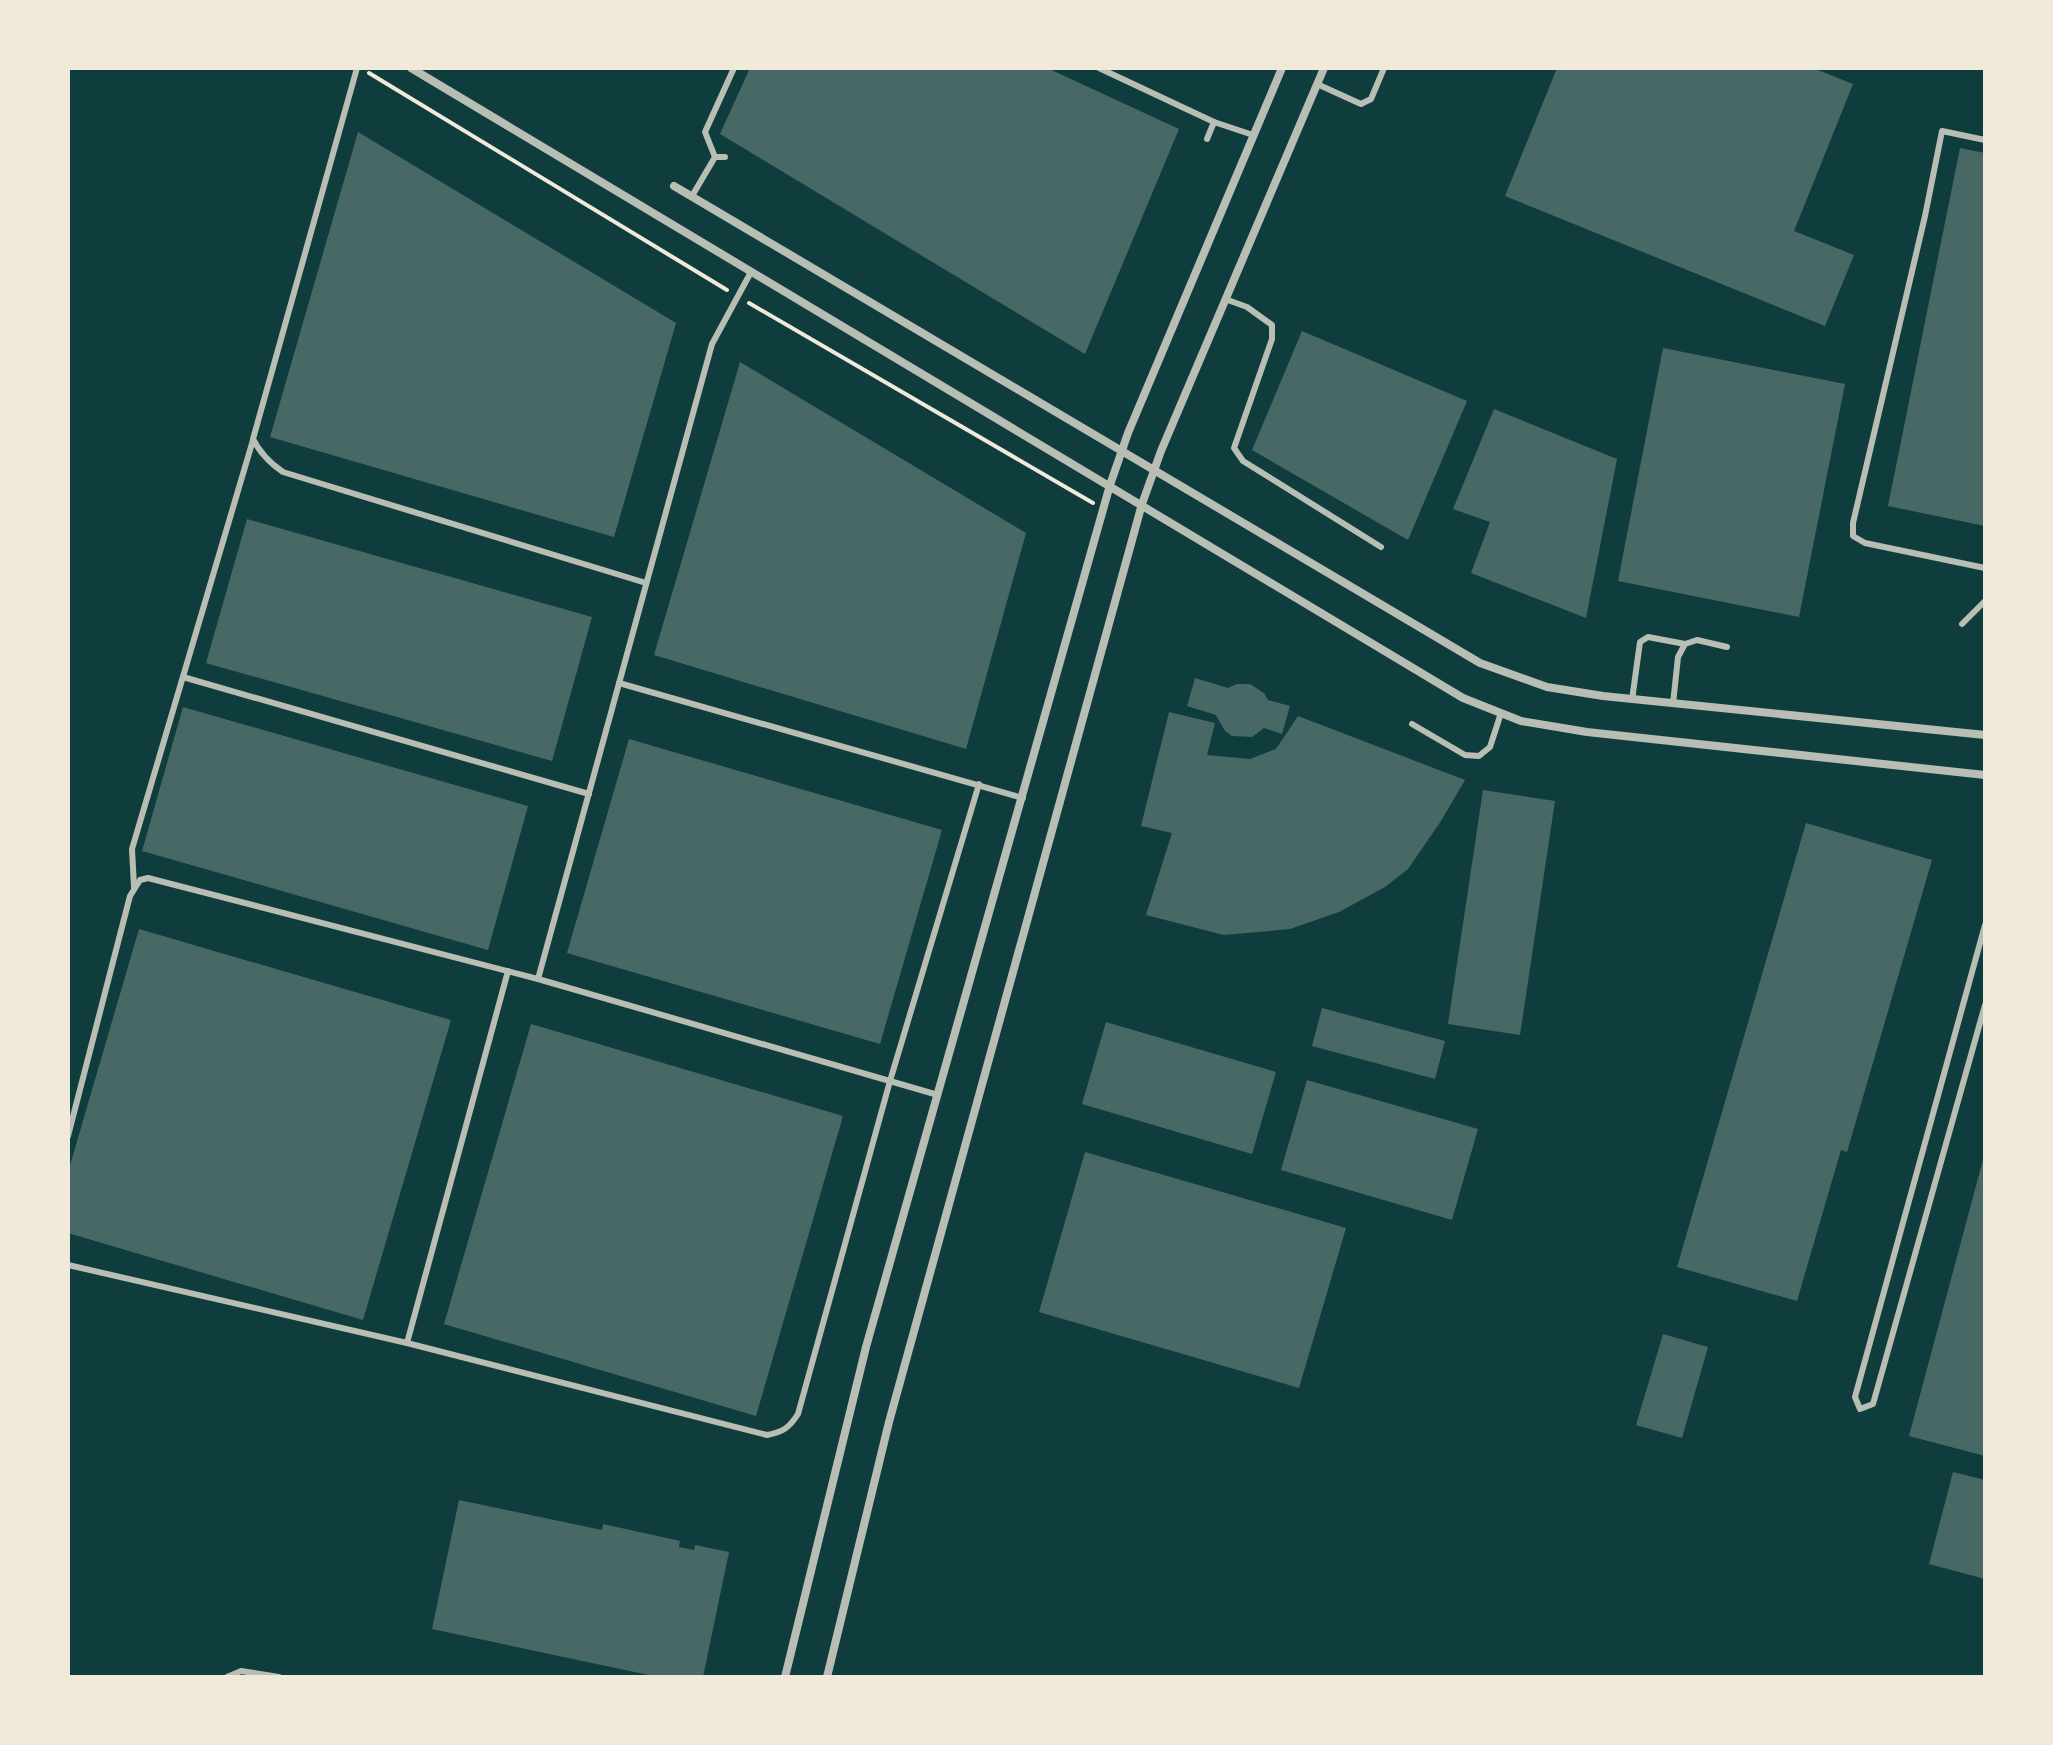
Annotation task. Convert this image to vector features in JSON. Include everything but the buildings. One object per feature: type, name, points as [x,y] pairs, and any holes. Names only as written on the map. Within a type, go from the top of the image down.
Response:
[{"type":"street","points":[[411,68],[1463,698],[1521,721],[1587,732],[1985,775]]},
{"type":"street","points":[[785,1677],[866,1347],[1110,485],[1282,68]]},
{"type":"street","points":[[827,1677],[889,1422],[1142,504],[1153,469],[1324,68]]},
{"type":"street","points":[[674,186],[1480,663],[1547,687],[1632,700],[1985,735]]},
{"type":"lane","points":[[134,887],[132,849],[253,439],[357,68]]},
{"type":"lane","points":[[715,157],[705,132],[734,68]]},
{"type":"lane","points":[[1099,68],[1214,122],[1253,135]]},
{"type":"lane","points":[[1317,84],[1361,104],[1371,99],[1384,68]]},
{"type":"lane","points":[[1207,139],[1214,122]]},
{"type":"lane","points":[[1985,140],[1942,131],[1853,523],[1853,536],[1865,543],[1985,568]]},
{"type":"lane","points":[[715,157],[725,157]]},
{"type":"lane","points":[[692,196],[715,157]]},
{"type":"lane","points":[[538,979],[712,344],[751,272]]},
{"type":"lane","points":[[1225,299],[1247,307],[1272,325],[1272,339],[1234,448],[1243,461],[1381,547]]},
{"type":"lane","points":[[253,439],[265,457],[283,472],[646,583]]},
{"type":"lane","points":[[1962,624],[1985,601]]},
{"type":"lane","points":[[1632,700],[1640,642],[1648,637],[1685,644],[1697,640],[1727,647]]},
{"type":"lane","points":[[1673,704],[1678,657],[1685,644]]},
{"type":"lane","points":[[183,677],[589,794]]},
{"type":"lane","points":[[619,683],[1023,798]]},
{"type":"lane","points":[[1412,724],[1465,755],[1479,756],[1490,747],[1501,713]]},
{"type":"lane","points":[[68,1265],[407,1343],[767,1435],[789,1428],[798,1414],[890,1081],[979,784]]},
{"type":"lane","points":[[68,1136],[130,896],[140,880],[148,878],[538,979],[938,1095]]},
{"type":"lane","points":[[1985,925],[1855,1397],[1860,1409],[1873,1404],[1985,1005]]},
{"type":"lane","points":[[407,1343],[508,971]]},
{"type":"lane","points":[[227,1677],[241,1671],[279,1677]]}]
